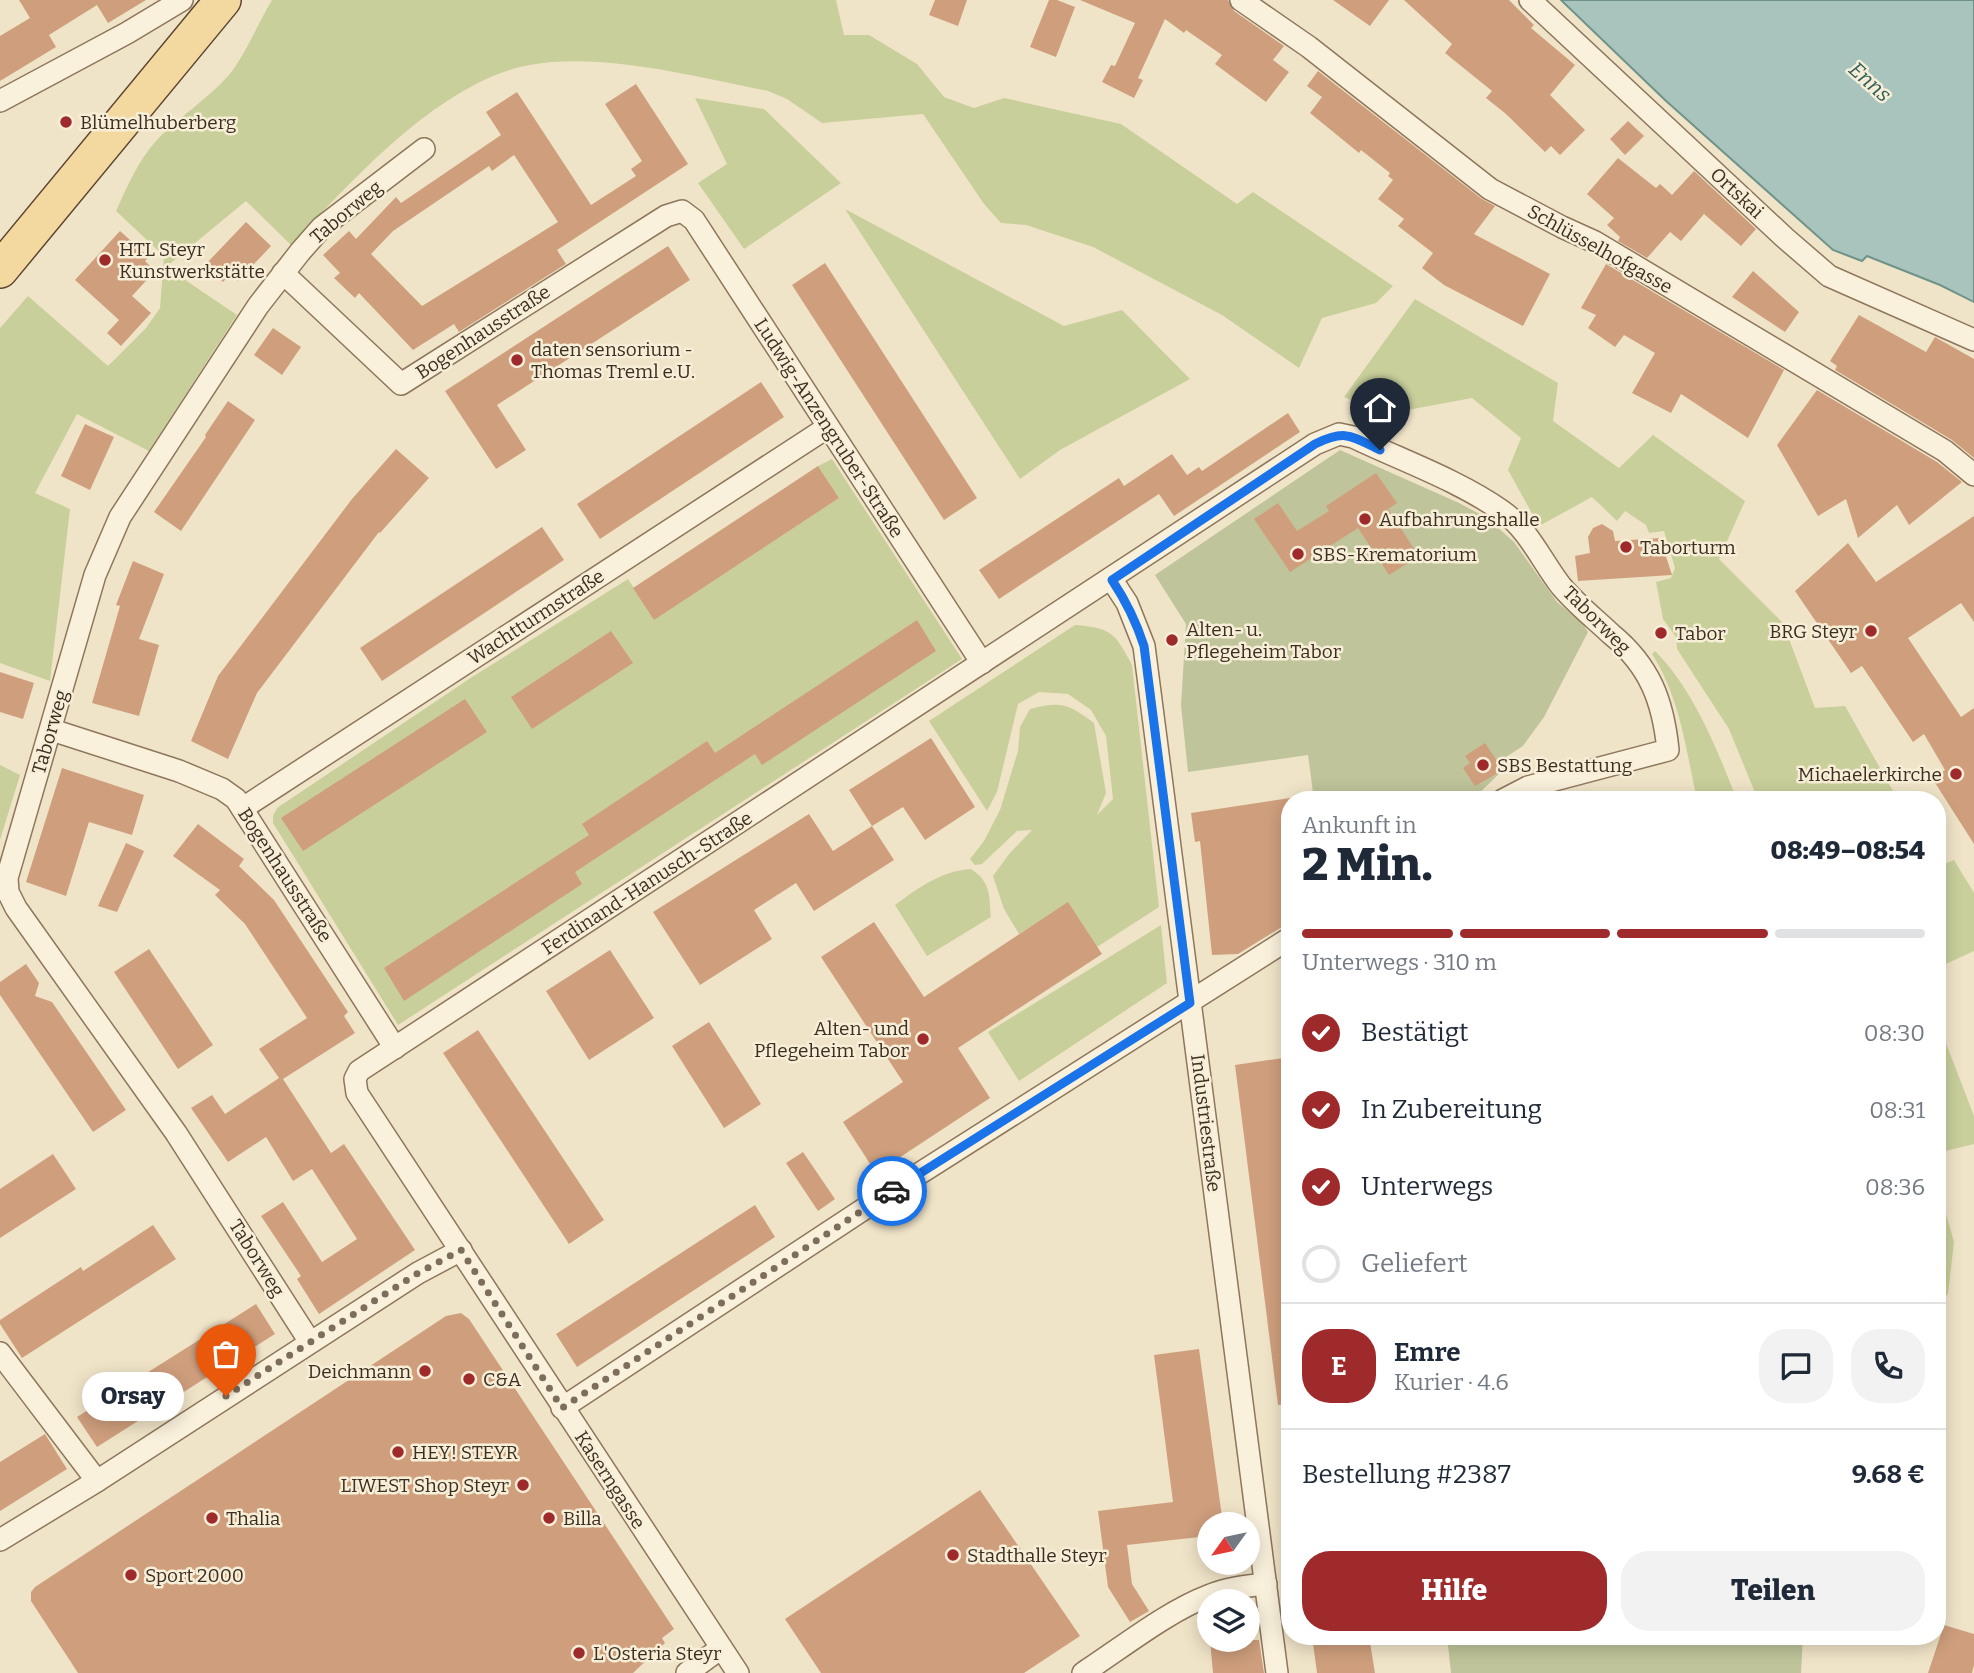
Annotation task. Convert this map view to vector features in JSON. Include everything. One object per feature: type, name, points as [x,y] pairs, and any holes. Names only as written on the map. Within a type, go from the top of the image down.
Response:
[{"type":"main road","points":[[0,270],[223,0]]},
{"type":"street","points":[[0,101],[127,33],[182,0]]},
{"type":"street","name":"Schlüsselhofgasse","points":[[1241,0],[1310,47],[1490,189],[1595,242],[1945,451],[1974,475]]},
{"type":"street","name":"Ortskai","points":[[1530,0],[1829,276],[1974,340]]},
{"type":"street","name":"Taborweg","points":[[310,1342],[182,1143],[16,908],[8,892],[7,878],[95,575],[120,517],[210,376],[283,273],[322,227],[424,149]]},
{"type":"street","name":"Ludwig-Anzengruber-Straße","points":[[666,216],[682,211],[694,220],[982,663]]},
{"type":"street","name":"Bogenhausstraße","points":[[283,273],[401,384],[666,216]]},
{"type":"street","name":"Wachtturmstraße","points":[[243,808],[828,427]]},
{"type":"street","name":"Taborweg","points":[[1339,434],[1353,437],[1482,498],[1505,513],[1523,530],[1559,583],[1628,650],[1648,679],[1661,705],[1668,750],[1520,791]]},
{"type":"street","name":"Ferdinand-Hanusch-Straße","points":[[461,1250],[358,1093],[355,1079],[359,1070],[1112,580],[1315,444],[1339,434]]},
{"type":"street","name":"Industriestraße","points":[[1112,580],[1127,603],[1144,646],[1277,1673]]},
{"type":"street","name":"Bogenhausstraße","points":[[52,730],[179,771],[222,789],[243,808],[395,1048]]},
{"type":"street","points":[[562,1408],[859,1212],[1281,945]]},
{"type":"street","points":[[0,1541],[418,1273],[461,1250]]},
{"type":"street","name":"Kaserngasse","points":[[461,1250],[738,1673]]},
{"type":"street","points":[[0,1353],[97,1481]]},
{"type":"street","points":[[1083,1673],[1183,1608],[1208,1595],[1233,1588],[1266,1584]]},
{"type":"street","points":[[687,1673],[721,1648]]},
{"type":"green space","points":[[272,0],[836,0],[844,35],[869,35],[917,64],[944,97],[974,108],[1004,98],[1121,124],[1237,204],[1253,192],[1393,286],[1376,303],[1322,318],[1299,368],[1222,315],[1093,247],[1026,225],[1001,223],[984,204],[923,114],[822,123],[787,99],[768,91],[710,79],[619,64],[558,62],[530,65],[496,75],[463,91],[431,112],[370,164],[291,245],[246,201],[166,267],[237,315],[149,451],[77,414],[35,493],[70,509],[50,681],[0,663],[0,328],[28,296],[108,366],[146,328],[160,308],[164,256],[116,211],[138,166],[156,141],[229,75],[247,48]]},
{"type":"green space","points":[[695,98],[764,109],[841,183],[744,249],[698,183],[727,164]]},
{"type":"green space","points":[[845,209],[1064,326],[1122,310],[1190,379],[1060,450],[1020,479]]},
{"type":"green space","points":[[1415,299],[1558,383],[1553,421],[1619,468],[1653,435],[1745,501],[1719,559],[1783,623],[1815,708],[1845,706],[1893,791],[1754,791],[1729,729],[1677,649],[1676,637],[1663,619],[1656,582],[1671,578],[1675,568],[1664,531],[1649,533],[1646,525],[1625,511],[1617,521],[1592,497],[1539,526],[1508,470],[1521,438],[1472,398],[1386,414],[1344,397]]},
{"type":"green space","points":[[1340,450],[1487,518],[1514,542],[1557,602],[1582,623],[1588,632],[1544,717],[1523,746],[1498,762],[1503,770],[1481,791],[1313,791],[1308,755],[1188,772],[1181,705],[1186,624],[1155,575]]},
{"type":"green space","points":[[832,459],[962,659],[398,1025],[273,823],[277,808],[472,677],[628,579],[654,619],[839,498],[818,466]]},
{"type":"green space","points":[[1075,625],[1097,628],[1111,634],[1132,665],[1159,907],[1097,947],[1068,903],[1019,934],[1004,909],[993,876],[1032,830],[1017,831],[982,864],[975,865],[970,859],[984,841],[1000,810],[1018,751],[1020,727],[1030,709],[1050,705],[1064,706],[1094,723],[1106,793],[1097,815],[1113,799],[1106,736],[1091,710],[1068,694],[1039,692],[1018,704],[997,792],[987,811],[929,721]]},
{"type":"green space","points":[[1655,651],[1669,667],[1693,702],[1713,741],[1733,791],[1695,791],[1676,706],[1652,654]]},
{"type":"green space","points":[[0,765],[20,775],[0,840]]},
{"type":"green space","points":[[1954,860],[1974,893],[1974,951],[1946,964],[1946,863]]},
{"type":"green space","points":[[971,869],[986,884],[991,917],[927,956],[895,905],[940,877]]},
{"type":"green space","points":[[1161,925],[1167,983],[1019,1081],[988,1032]]},
{"type":"green space","points":[[1946,1043],[1974,1116],[1974,1144],[1946,1151]]},
{"type":"green space","points":[[1946,1214],[1954,1242],[1946,1296]]},
{"type":"green space","points":[[1448,1645],[1803,1645],[1801,1673],[1451,1673]]},
{"type":"water","name":"Enns","points":[[1561,0],[1974,0],[1974,302],[1940,285],[1867,256],[1862,261],[1833,250],[1665,100]]},
{"type":"building","points":[[19,0],[146,0],[108,23],[97,5],[49,35],[56,47],[0,81],[0,36],[30,18]]},
{"type":"building","points":[[935,0],[967,0],[958,26],[929,15]]},
{"type":"building","points":[[1049,0],[1075,7],[1056,57],[1030,47]]},
{"type":"building","points":[[1080,0],[1228,0],[1234,11],[1284,46],[1273,60],[1289,72],[1266,102],[1215,64],[1222,55],[1165,19],[1138,78],[1143,80],[1134,98],[1102,82],[1111,65],[1115,66],[1135,23]]},
{"type":"building","points":[[1333,0],[1389,0],[1370,26]]},
{"type":"building","points":[[1404,0],[1509,0],[1534,25],[1531,28],[1575,65],[1550,95],[1585,130],[1560,155],[1551,146],[1545,152],[1486,98],[1492,91],[1445,53],[1452,44]]},
{"type":"building","points":[[1318,71],[1482,199],[1495,206],[1474,234],[1550,274],[1523,326],[1444,285],[1422,268],[1433,253],[1398,226],[1404,219],[1378,199],[1393,180],[1388,176],[1390,173],[1361,150],[1359,153],[1310,113],[1322,97],[1307,86]]},
{"type":"building","points":[[636,84],[688,164],[557,250],[566,264],[459,332],[454,324],[413,350],[359,293],[355,298],[334,278],[340,273],[323,255],[349,231],[356,239],[396,197],[401,203],[501,135],[486,112],[517,92],[591,205],[636,176],[631,169],[642,161],[605,104]],"holes":[[[514,155],[558,222],[422,306],[371,254],[393,231],[489,166],[492,171]]]},
{"type":"building","points":[[1628,121],[1644,136],[1625,155],[1610,139]]},
{"type":"building","points":[[1618,158],[1656,188],[1660,184],[1672,195],[1694,171],[1756,229],[1741,246],[1704,214],[1681,241],[1670,232],[1647,258],[1618,241],[1620,237],[1607,225],[1614,218],[1587,194]]},
{"type":"building","points":[[246,222],[271,246],[238,281],[230,274],[223,282],[205,265]]},
{"type":"building","points":[[120,231],[149,257],[145,261],[155,271],[132,296],[151,313],[121,346],[107,333],[119,320],[75,280]]},
{"type":"building","points":[[668,246],[690,280],[497,405],[526,450],[496,469],[445,391]]},
{"type":"building","points":[[825,263],[977,498],[944,520],[792,285]]},
{"type":"building","points":[[1606,264],[1784,370],[1748,438],[1681,394],[1671,413],[1632,393],[1655,353],[1624,335],[1615,347],[1588,328],[1596,315],[1581,308]]},
{"type":"building","points":[[1753,271],[1799,312],[1785,332],[1732,297]]},
{"type":"building","points":[[1859,315],[1926,352],[1935,337],[1974,359],[1974,458],[1952,440],[1835,370],[1837,366],[1830,361]]},
{"type":"building","points":[[273,328],[301,347],[282,375],[254,355]]},
{"type":"building","points":[[761,382],[784,417],[600,539],[577,504]]},
{"type":"building","points":[[1817,390],[1937,462],[1962,482],[1909,525],[1897,505],[1858,538],[1846,499],[1818,516],[1777,445]]},
{"type":"building","points":[[228,401],[255,420],[181,531],[154,512]]},
{"type":"building","points":[[1288,413],[1300,432],[1174,516],[1159,494],[999,599],[979,570],[1119,478],[1124,486],[1172,454],[1187,475],[1199,467],[1202,471]]},
{"type":"building","points":[[85,424],[114,437],[90,490],[61,476]]},
{"type":"building","points":[[396,449],[429,478],[379,532],[257,693],[228,759],[191,741],[218,676],[352,499]]},
{"type":"building","points":[[818,466],[839,498],[654,620],[633,588]]},
{"type":"building","points":[[1376,473],[1397,503],[1388,509],[1419,556],[1389,575],[1358,528],[1290,572],[1254,519],[1278,503],[1297,531],[1329,511],[1326,506]]},
{"type":"building","name":"BRG Steyr","points":[[1974,516],[1974,622],[1961,603],[1908,638],[1961,717],[1974,708],[1974,844],[1946,800],[1946,791],[1940,791],[1932,778],[1945,770],[1924,734],[1913,742],[1862,666],[1851,673],[1795,591],[1848,543],[1876,582]]},
{"type":"building","name":"Taborturm","points":[[1602,524],[1613,531],[1615,541],[1660,538],[1672,575],[1578,581],[1575,556],[1590,553],[1588,537],[1593,528]]},
{"type":"building","points":[[542,527],[564,560],[382,681],[360,648]]},
{"type":"building","points":[[133,561],[164,574],[139,639],[159,645],[139,716],[92,703],[120,606],[116,605]]},
{"type":"building","points":[[917,620],[936,651],[762,765],[755,754],[575,872],[582,884],[404,1001],[384,968],[589,835],[582,824],[707,741],[715,753]]},
{"type":"building","points":[[611,631],[633,663],[532,729],[511,697]]},
{"type":"building","points":[[0,672],[34,683],[23,719],[0,712]]},
{"type":"building","points":[[465,699],[487,732],[303,851],[281,818]]},
{"type":"building","points":[[931,738],[975,807],[925,840],[903,807],[872,826],[849,790]]},
{"type":"building","name":"SBS Bestattung","points":[[1485,743],[1503,770],[1475,786],[1463,768],[1470,763],[1465,756]]},
{"type":"building","points":[[62,768],[144,795],[132,835],[89,822],[66,896],[26,882]]},
{"type":"building","points":[[1281,799],[1281,928],[1238,954],[1212,955],[1200,841],[1195,842],[1191,813]]},
{"type":"building","points":[[809,814],[833,851],[872,826],[894,860],[814,911],[796,883],[754,910],[772,939],[700,985],[653,912]]},
{"type":"building","points":[[198,824],[244,859],[239,866],[274,900],[348,1012],[344,1016],[355,1033],[283,1079],[331,1153],[344,1144],[415,1250],[319,1314],[297,1279],[301,1276],[261,1216],[283,1202],[322,1262],[357,1239],[312,1169],[293,1181],[266,1137],[228,1162],[191,1108],[212,1095],[225,1114],[279,1078],[259,1049],[307,1018],[245,924],[215,895],[220,890],[173,856]]},
{"type":"building","points":[[126,843],[144,851],[117,912],[98,906]]},
{"type":"building","name":"Alten- und Pflegeheim Tabor","points":[[1068,902],[1102,954],[958,1048],[990,1098],[876,1173],[843,1122],[903,1082],[821,957],[874,922],[924,997]]},
{"type":"building","points":[[149,949],[213,1045],[178,1069],[114,972]]},
{"type":"building","points":[[610,950],[654,1018],[589,1060],[546,991]]},
{"type":"building","points":[[26,964],[39,983],[35,996],[52,1002],[126,1110],[93,1132],[0,995],[0,982]]},
{"type":"building","points":[[709,1022],[761,1104],[724,1128],[672,1046]]},
{"type":"building","points":[[478,1030],[604,1220],[569,1244],[443,1053]]},
{"type":"building","points":[[1281,1058],[1281,1405],[1278,1405],[1235,1065]]},
{"type":"building","points":[[803,1152],[835,1199],[818,1211],[786,1163]]},
{"type":"building","points":[[53,1154],[76,1189],[0,1238],[0,1189]]},
{"type":"building","points":[[755,1205],[775,1237],[577,1367],[556,1334]]},
{"type":"building","points":[[153,1225],[176,1259],[22,1358],[0,1320],[81,1267],[83,1271]]},
{"type":"building","points":[[256,1304],[275,1334],[97,1447],[77,1417]]},
{"type":"building","name":"HEY! STEYR","points":[[461,1313],[469,1319],[674,1629],[662,1638],[665,1643],[633,1673],[78,1673],[31,1601],[31,1592],[35,1587],[446,1316]]},
{"type":"building","points":[[1199,1349],[1221,1512],[1197,1512],[1197,1537],[1127,1545],[1132,1584],[1149,1611],[1130,1622],[1108,1587],[1098,1511],[1173,1502],[1154,1355]]},
{"type":"building","points":[[45,1434],[67,1469],[0,1511],[0,1462]]},
{"type":"building","name":"Stadthalle Steyr","points":[[980,1490],[1080,1636],[1024,1673],[821,1673],[785,1619]]},
{"type":"building","points":[[1946,1626],[1974,1634],[1972,1673],[1928,1673],[1937,1645],[1946,1645]]},
{"type":"building","points":[[1313,1645],[1370,1645],[1375,1673],[1317,1673]]},
{"type":"building","points":[[1260,1647],[1264,1673],[1213,1673],[1211,1652],[1260,1652]]},
{"type":"way so far","points":[[226,1396],[418,1273],[461,1250],[562,1408],[892,1191]]},
{"type":"place","name":"Blümelhuberberg","points":[[66,122]]},
{"type":"place","name":"HTL Steyr Kunstwerkstätte","points":[[105,260]]},
{"type":"place","name":"daten sensorium - Thomas Treml e.U.","points":[[517,360]]},
{"type":"place","name":"Aufbahrungshalle","points":[[1365,519]]},
{"type":"place","name":"Taborturm","points":[[1626,547]]},
{"type":"place","name":"SBS-Krematorium","points":[[1298,554]]},
{"type":"place","name":"BRG Steyr","points":[[1871,631]]},
{"type":"place","name":"Tabor","points":[[1661,633]]},
{"type":"place","name":"Alten- u. Pflegeheim Tabor","points":[[1172,640]]},
{"type":"place","name":"SBS Bestattung","points":[[1483,765]]},
{"type":"place","name":"Michaelerkirche","points":[[1956,774]]},
{"type":"place","name":"Alten- und Pflegeheim Tabor","points":[[923,1039]]},
{"type":"place","name":"Deichmann","points":[[425,1371]]},
{"type":"place","name":"C&A","points":[[469,1379]]},
{"type":"place","name":"Orsay","points":[[226,1396]]},
{"type":"place","name":"HEY! STEYR","points":[[398,1452]]},
{"type":"place","name":"LIWEST Shop Steyr","points":[[523,1485]]},
{"type":"place","name":"Thalia","points":[[212,1518]]},
{"type":"place","name":"Billa","points":[[549,1518]]},
{"type":"place","name":"Stadthalle Steyr","points":[[953,1555]]},
{"type":"place","name":"Sport 2000","points":[[131,1575]]},
{"type":"place","name":"L'Osteria Steyr","points":[[579,1653]]},
{"type":"route","points":[[892,1191],[1190,1003],[1144,646],[1127,603],[1112,580],[1315,444],[1339,434],[1353,437],[1380,450]]}]
